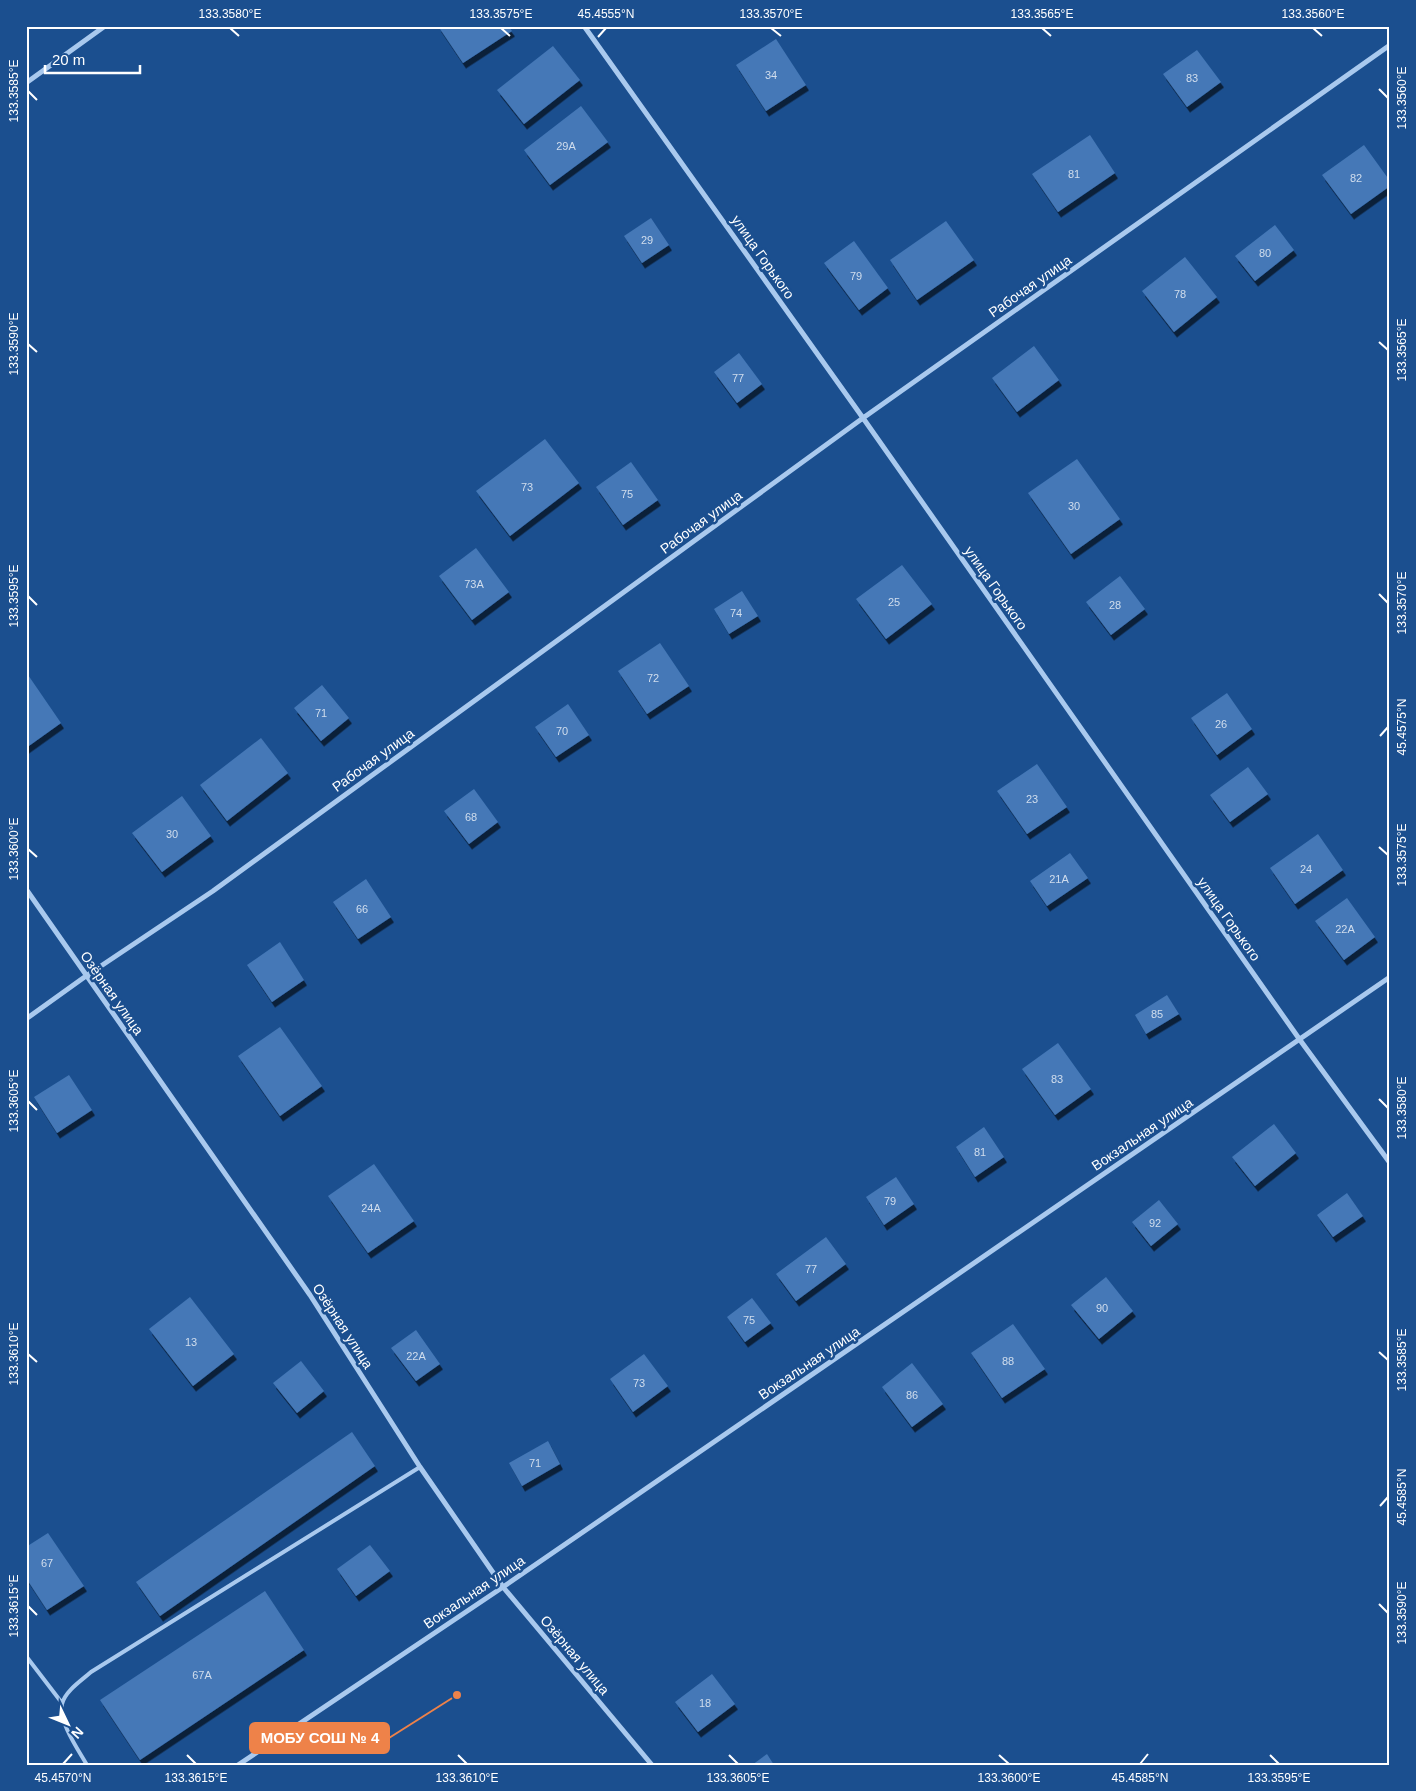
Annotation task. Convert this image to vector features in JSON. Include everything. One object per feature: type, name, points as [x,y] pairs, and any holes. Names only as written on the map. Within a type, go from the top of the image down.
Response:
[{"type":"street","points":[[26,83],[105,26]]},
{"type":"street","name":"улица Горького","points":[[584,26],[863,418],[1300,1040],[1390,1162]]},
{"type":"street","name":"Рабочая улица","points":[[26,1018],[213,891],[863,418],[1390,45]]},
{"type":"street","name":"Озёрная улица","points":[[26,889],[310,1295],[420,1467],[503,1587],[652,1765]]},
{"type":"street","name":"Вокзальная улица","points":[[238,1765],[503,1587],[1390,977]]},
{"type":"lane","points":[[62,1703],[73,1686],[91,1672],[420,1467]]},
{"type":"lane","points":[[26,1656],[62,1703],[64,1720],[71,1737],[87,1765]]},
{"type":"building","points":[[438,26],[508,26],[512,31],[463,63]]},
{"type":"building","points":[[776,39],[806,85],[766,111],[736,65]]},
{"type":"building","points":[[553,46],[580,80],[524,124],[497,90]]},
{"type":"building","points":[[1197,50],[1221,82],[1187,107],[1163,74]]},
{"type":"building","points":[[581,106],[608,142],[550,185],[524,150]]},
{"type":"building","points":[[1090,135],[1115,173],[1058,212],[1032,174]]},
{"type":"building","points":[[1364,145],[1390,181],[1390,186],[1351,214],[1322,175]]},
{"type":"building","points":[[651,218],[669,245],[642,263],[624,236]]},
{"type":"building","points":[[946,221],[974,260],[917,300],[890,260]]},
{"type":"building","points":[[1275,225],[1294,250],[1255,281],[1235,256]]},
{"type":"building","points":[[854,241],[888,288],[859,310],[824,263]]},
{"type":"building","points":[[1185,257],[1217,297],[1174,332],[1142,291]]},
{"type":"building","points":[[1034,346],[1059,380],[1017,412],[992,378]]},
{"type":"building","points":[[739,353],[762,384],[737,403],[714,372]]},
{"type":"building","points":[[545,439],[579,483],[510,536],[476,491]]},
{"type":"building","points":[[1077,459],[1120,519],[1071,554],[1028,493]]},
{"type":"building","points":[[631,462],[658,500],[623,525],[596,487]]},
{"type":"building","points":[[476,548],[509,592],[472,620],[439,576]]},
{"type":"building","points":[[902,565],[932,604],[886,639],[856,599]]},
{"type":"building","points":[[1120,576],[1145,609],[1111,635],[1086,602]]},
{"type":"building","points":[[742,591],[758,616],[729,634],[714,609]]},
{"type":"building","points":[[660,643],[689,686],[647,714],[618,671]]},
{"type":"building","points":[[26,672],[61,723],[26,748]]},
{"type":"building","points":[[322,685],[349,718],[321,741],[294,708]]},
{"type":"building","points":[[1227,693],[1252,729],[1217,755],[1191,718]]},
{"type":"building","points":[[568,704],[589,735],[556,757],[535,727]]},
{"type":"building","points":[[261,738],[288,773],[227,821],[200,785]]},
{"type":"building","points":[[1037,764],[1067,807],[1027,834],[997,791]]},
{"type":"building","points":[[1248,767],[1268,794],[1230,822],[1210,795]]},
{"type":"building","points":[[474,789],[498,822],[469,844],[444,811]]},
{"type":"building","points":[[182,796],[211,836],[162,872],[132,833]]},
{"type":"building","points":[[1318,834],[1343,870],[1295,904],[1270,868]]},
{"type":"building","points":[[1070,853],[1088,878],[1047,906],[1030,881]]},
{"type":"building","points":[[366,879],[391,917],[358,939],[333,902]]},
{"type":"building","points":[[1347,898],[1375,937],[1344,960],[1315,921]]},
{"type":"building","points":[[280,942],[304,980],[272,1002],[247,965]]},
{"type":"building","points":[[1167,995],[1179,1014],[1146,1034],[1135,1015]]},
{"type":"building","points":[[280,1027],[322,1086],[280,1116],[238,1056]]},
{"type":"building","points":[[1058,1043],[1091,1089],[1055,1115],[1022,1069]]},
{"type":"building","points":[[69,1075],[92,1110],[57,1133],[34,1097]]},
{"type":"building","points":[[1274,1124],[1296,1153],[1255,1186],[1232,1157]]},
{"type":"building","points":[[984,1127],[1004,1157],[975,1177],[956,1147]]},
{"type":"building","points":[[374,1164],[414,1221],[368,1253],[328,1196]]},
{"type":"building","points":[[896,1177],[914,1204],[884,1225],[866,1197]]},
{"type":"building","points":[[1347,1193],[1363,1216],[1333,1237],[1317,1215]]},
{"type":"building","points":[[1159,1200],[1178,1224],[1151,1246],[1132,1222]]},
{"type":"building","points":[[826,1237],[846,1264],[796,1301],[776,1274]]},
{"type":"building","points":[[1106,1277],[1133,1311],[1099,1339],[1071,1305]]},
{"type":"building","points":[[190,1297],[234,1354],[193,1386],[149,1329]]},
{"type":"building","points":[[752,1298],[771,1323],[745,1342],[727,1317]]},
{"type":"building","points":[[1013,1324],[1045,1369],[1002,1398],[971,1353]]},
{"type":"building","points":[[416,1330],[440,1364],[416,1381],[391,1348]]},
{"type":"building","points":[[644,1354],[668,1386],[633,1412],[610,1379]]},
{"type":"building","points":[[301,1361],[324,1391],[297,1413],[273,1383]]},
{"type":"building","points":[[912,1363],[943,1404],[912,1427],[882,1387]]},
{"type":"building","points":[[352,1432],[375,1466],[160,1616],[136,1582]]},
{"type":"building","points":[[548,1441],[560,1464],[522,1486],[509,1463]]},
{"type":"building","points":[[48,1533],[84,1586],[47,1610],[26,1578],[26,1547]]},
{"type":"building","points":[[370,1545],[390,1571],[356,1596],[337,1569]]},
{"type":"building","points":[[265,1591],[304,1650],[140,1760],[100,1700]]},
{"type":"building","points":[[712,1674],[735,1704],[698,1732],[675,1702]]},
{"type":"building","points":[[767,1754],[774,1765],[752,1765]]},
{"type":"place","name":"МОБУ СОШ № 4","points":[[457,1695]]}]
